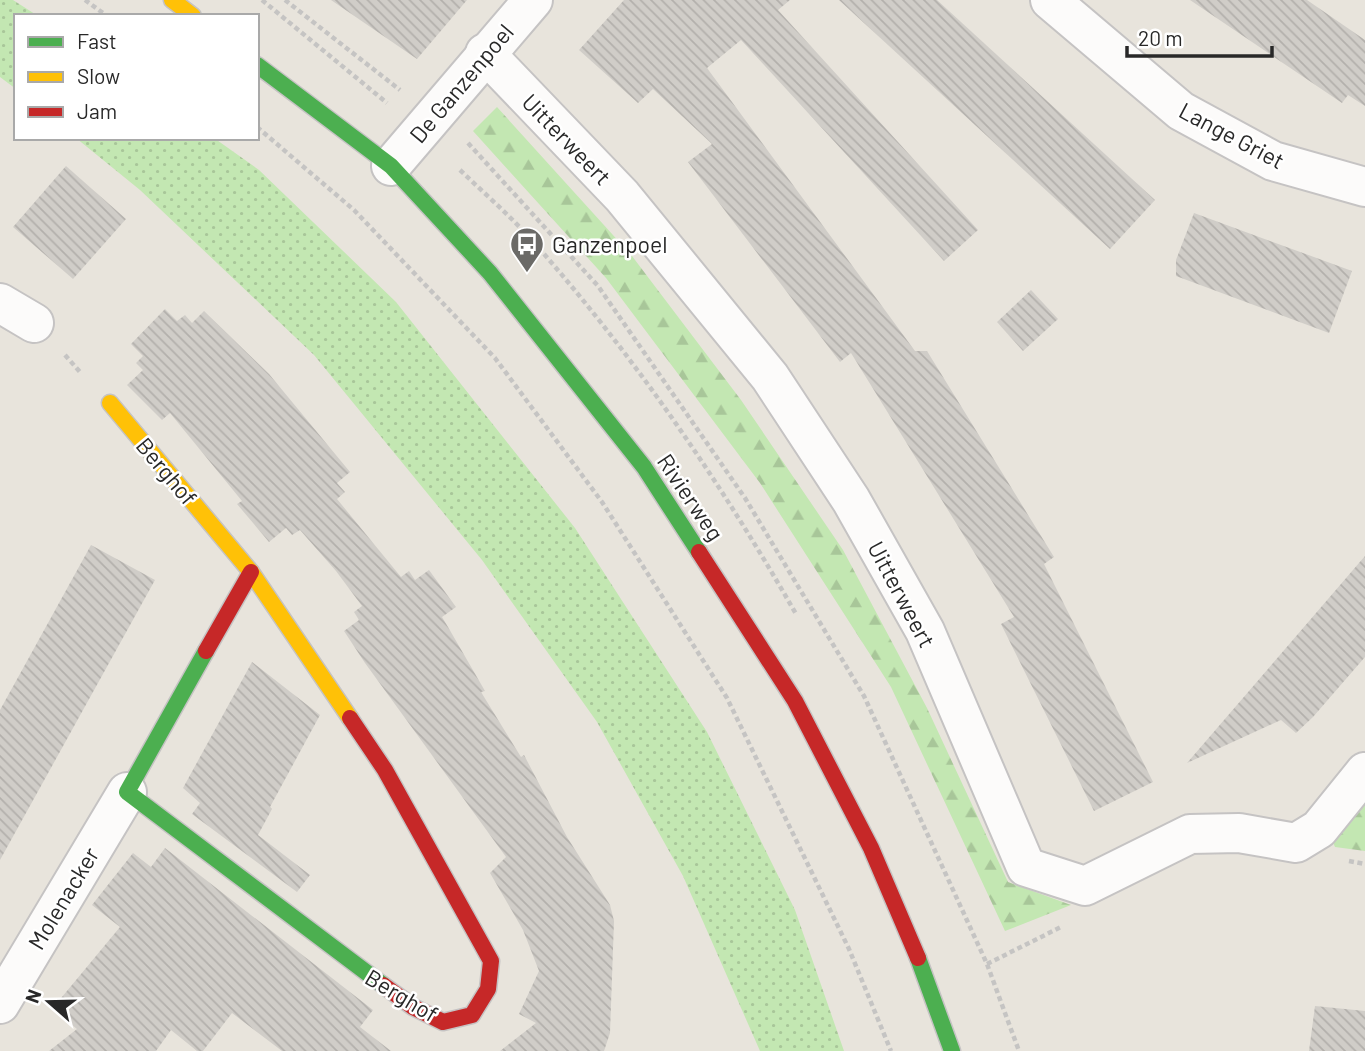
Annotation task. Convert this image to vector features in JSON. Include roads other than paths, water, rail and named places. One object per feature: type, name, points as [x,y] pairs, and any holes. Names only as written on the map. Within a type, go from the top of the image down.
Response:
[{"type":"street","points":[[172,0],[190,14]]},
{"type":"street","name":"De Ganzenpoel","points":[[391,166],[533,0]]},
{"type":"street","name":"Lange Griet","points":[[1050,0],[1181,111],[1273,161],[1365,187]]},
{"type":"street","name":"Uitterweert","points":[[485,53],[621,196],[770,377],[851,500],[925,631],[1026,867],[1084,886],[1190,834],[1239,833],[1296,843],[1319,829],[1365,772]]},
{"type":"street","name":"Rivierweg","points":[[259,67],[391,166],[490,273],[644,467],[795,701],[872,848],[935,999],[952,1051]]},
{"type":"street","points":[[0,303],[34,323]]},
{"type":"street","name":"Berghof","points":[[110,403],[251,572],[385,770],[470,917],[491,961],[488,989],[472,1015],[443,1022],[413,1007],[127,792]]},
{"type":"street","points":[[127,792],[251,572]]},
{"type":"street","name":"Molenacker","points":[[0,1004],[127,792]]},
{"type":"place","name":"Ganzenpoel","points":[[527,274]]}]
